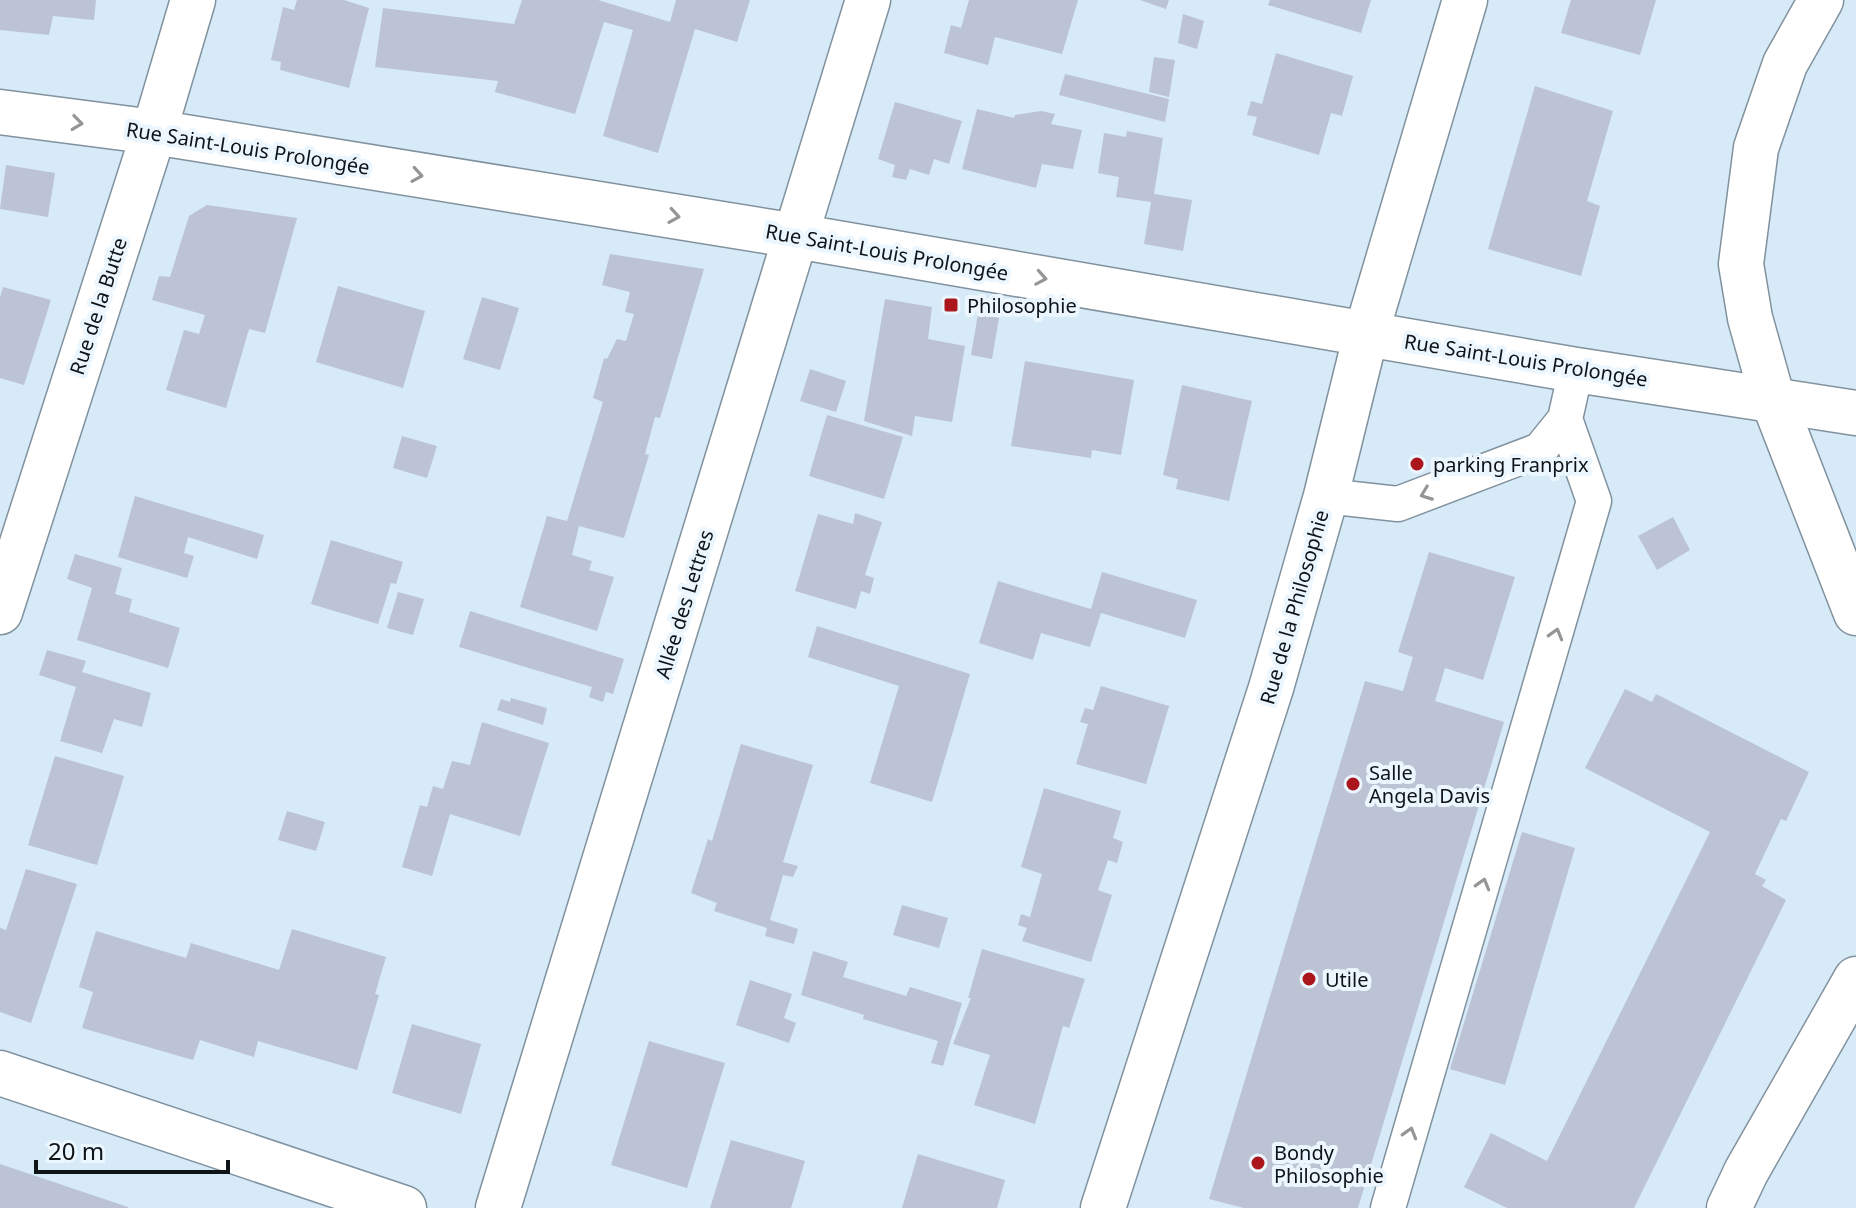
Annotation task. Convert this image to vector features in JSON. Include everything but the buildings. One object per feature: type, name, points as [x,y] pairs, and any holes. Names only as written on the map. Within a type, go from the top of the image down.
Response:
[{"type":"street","name":"Rue de la Butte","points":[[0,612],[154,132],[193,0]]},
{"type":"street","name":"Allée des Lettres","points":[[498,1208],[868,0]]},
{"type":"street","name":"Rue de la Philosophie","points":[[1103,1208],[1271,688],[1326,496],[1366,334],[1465,0]]},
{"type":"street","points":[[1821,0],[1785,64],[1756,148],[1741,264],[1750,318],[1773,400],[1856,613]]},
{"type":"street","name":"Rue Saint-Louis Prolongée","points":[[0,112],[154,132],[796,236],[1576,370],[1856,413]]},
{"type":"street","points":[[1729,1208],[1746,1172],[1856,979]]},
{"type":"street","points":[[0,1073],[404,1208]]},
{"type":"lane","points":[[1326,496],[1398,504],[1540,450],[1565,419],[1576,370]]},
{"type":"lane","points":[[1388,1208],[1594,501],[1565,419]]},
{"type":"place","name":"Philosophie","points":[[951,305]]},
{"type":"place","name":"parking Franprix","points":[[1417,464]]},
{"type":"place","name":"Salle Angela Davis","points":[[1353,784]]},
{"type":"place","name":"Utile","points":[[1309,979]]},
{"type":"place","name":"Bondy Philosophie","points":[[1258,1163]]}]
